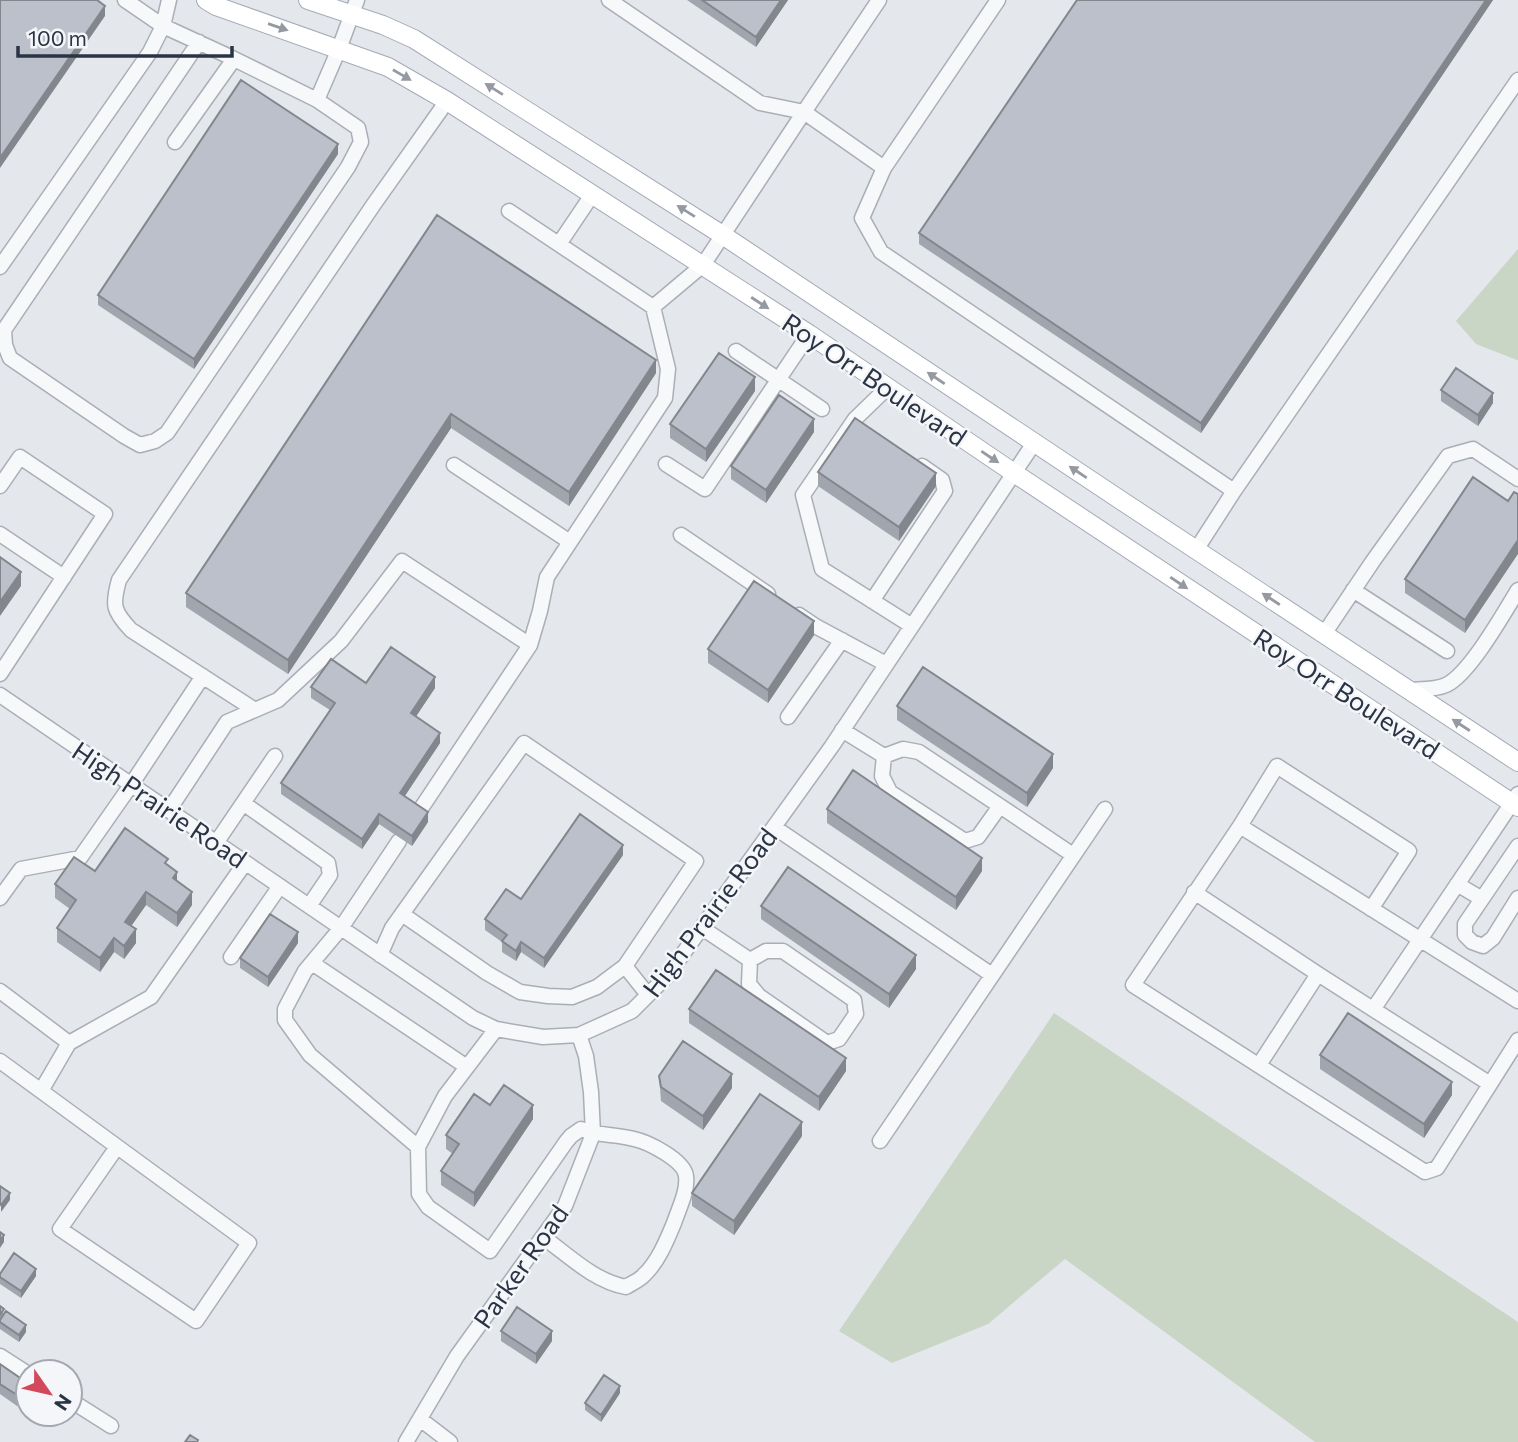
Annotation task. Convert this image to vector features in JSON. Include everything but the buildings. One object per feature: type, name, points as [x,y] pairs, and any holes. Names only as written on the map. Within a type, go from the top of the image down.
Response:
[{"type":"main road","name":"Roy Orr Boulevard","points":[[206,0],[216,6],[388,67],[447,101],[809,334],[1014,473],[1516,801]]},
{"type":"main road","name":"Roy Orr Boulevard","points":[[308,0],[354,7],[383,25],[414,39],[724,236],[1518,762]]},
{"type":"street","points":[[125,0],[163,26],[199,42],[317,100],[358,128],[361,142],[340,178],[167,433],[155,441],[140,445],[10,358],[5,345],[4,330],[199,42]]},
{"type":"street","points":[[0,267],[150,52],[163,26],[169,0]]},
{"type":"street","points":[[609,0],[760,103],[804,113],[884,168]]},
{"type":"street","points":[[653,307],[703,265],[879,0]]},
{"type":"street","points":[[998,0],[884,168],[862,218],[881,252],[1234,491]]},
{"type":"street","points":[[317,100],[354,7]]},
{"type":"street","points":[[175,142],[234,59]]},
{"type":"street","points":[[1196,550],[1518,80]]},
{"type":"street","points":[[255,710],[131,630],[118,616],[114,597],[119,580],[447,101]]},
{"type":"street","points":[[559,244],[593,195]]},
{"type":"street","points":[[418,813],[530,645],[547,577],[665,398],[668,369],[653,307],[509,211]]},
{"type":"street","points":[[666,464],[705,489],[809,334]]},
{"type":"street","points":[[736,351],[822,409]]},
{"type":"street","points":[[887,388],[803,495],[822,569],[912,626]]},
{"type":"street","name":"High Prairie Road","points":[[0,695],[473,1018],[496,1029],[543,1037],[579,1035],[632,1011],[667,976],[842,730],[1034,443]]},
{"type":"street","points":[[1324,634],[1448,456],[1473,449],[1518,479]]},
{"type":"street","points":[[0,486],[20,457],[105,514],[0,674]]},
{"type":"street","points":[[872,601],[945,491],[942,480],[909,457]]},
{"type":"street","points":[[454,465],[570,542]]},
{"type":"street","points":[[0,534],[64,577]]},
{"type":"street","points":[[681,534],[817,627],[887,664]]},
{"type":"street","points":[[169,810],[227,722],[278,700],[341,641],[402,561],[530,645]]},
{"type":"street","points":[[1353,590],[1447,652]]},
{"type":"street","points":[[1408,690],[1445,686],[1461,673],[1488,639],[1518,590]]},
{"type":"street","points":[[788,717],[842,640]]},
{"type":"street","points":[[0,898],[20,869],[80,858],[203,676]]},
{"type":"street","points":[[842,730],[884,756]]},
{"type":"street","points":[[380,955],[392,928],[524,743],[696,861],[625,966],[597,987],[572,997],[520,992],[487,973],[402,914]]},
{"type":"street","points":[[884,756],[903,749],[919,752],[1073,855]]},
{"type":"street","points":[[216,843],[275,756]]},
{"type":"street","points":[[884,756],[882,776],[890,792],[965,841],[978,837],[1000,806]]},
{"type":"street","points":[[1371,909],[1409,851],[1277,766],[1133,985],[1425,1172],[1437,1168],[1518,1040]]},
{"type":"street","points":[[1374,1008],[1516,801]]},
{"type":"street","points":[[243,803],[328,863],[330,875],[309,906]]},
{"type":"street","points":[[880,1141],[1105,808]]},
{"type":"street","points":[[1240,826],[1518,1001]]},
{"type":"street","points":[[774,827],[992,975]]},
{"type":"street","points":[[399,841],[341,928],[305,971],[285,1009],[285,1020],[310,1055],[418,1147]]},
{"type":"street","points":[[1518,846],[1465,924],[1465,935],[1472,943],[1483,946],[1493,938],[1518,898]]},
{"type":"street","points":[[41,1091],[69,1043],[151,997],[245,863]]},
{"type":"street","points":[[1457,884],[1482,899]]},
{"type":"street","points":[[231,957],[280,886]]},
{"type":"street","points":[[1194,892],[1490,1084]]},
{"type":"street","points":[[702,928],[750,960]]},
{"type":"street","points":[[766,951],[783,951],[854,1000],[856,1013],[839,1039],[827,1043],[759,996],[749,984],[750,960],[766,951]]},
{"type":"street","points":[[312,963],[467,1067]]},
{"type":"street","points":[[625,966],[649,995]]},
{"type":"street","points":[[1259,1065],[1318,974]]},
{"type":"street","points":[[0,991],[69,1043]]},
{"type":"street","points":[[496,1029],[445,1096],[418,1147],[419,1194],[428,1207],[490,1251],[571,1136],[581,1129],[593,1134],[635,1139],[657,1148],[684,1170],[686,1175],[685,1191],[673,1225],[656,1259],[644,1276],[626,1287],[599,1278],[543,1237]]},
{"type":"street","name":"Parker Road","points":[[407,1442],[457,1356],[565,1206],[593,1134],[588,1068],[579,1035]]},
{"type":"street","points":[[0,1061],[249,1243],[196,1321],[60,1229],[117,1147]]},
{"type":"street","points":[[84,1409],[111,1426]]},
{"type":"street","points":[[420,1419],[450,1442]]},
{"type":"green space","points":[[1518,249],[1517,360],[1476,344],[1456,321]]},
{"type":"green space","points":[[1054,1013],[1518,1322],[1518,1442],[1315,1442],[1065,1259],[988,1324],[892,1363],[839,1331]]}]
